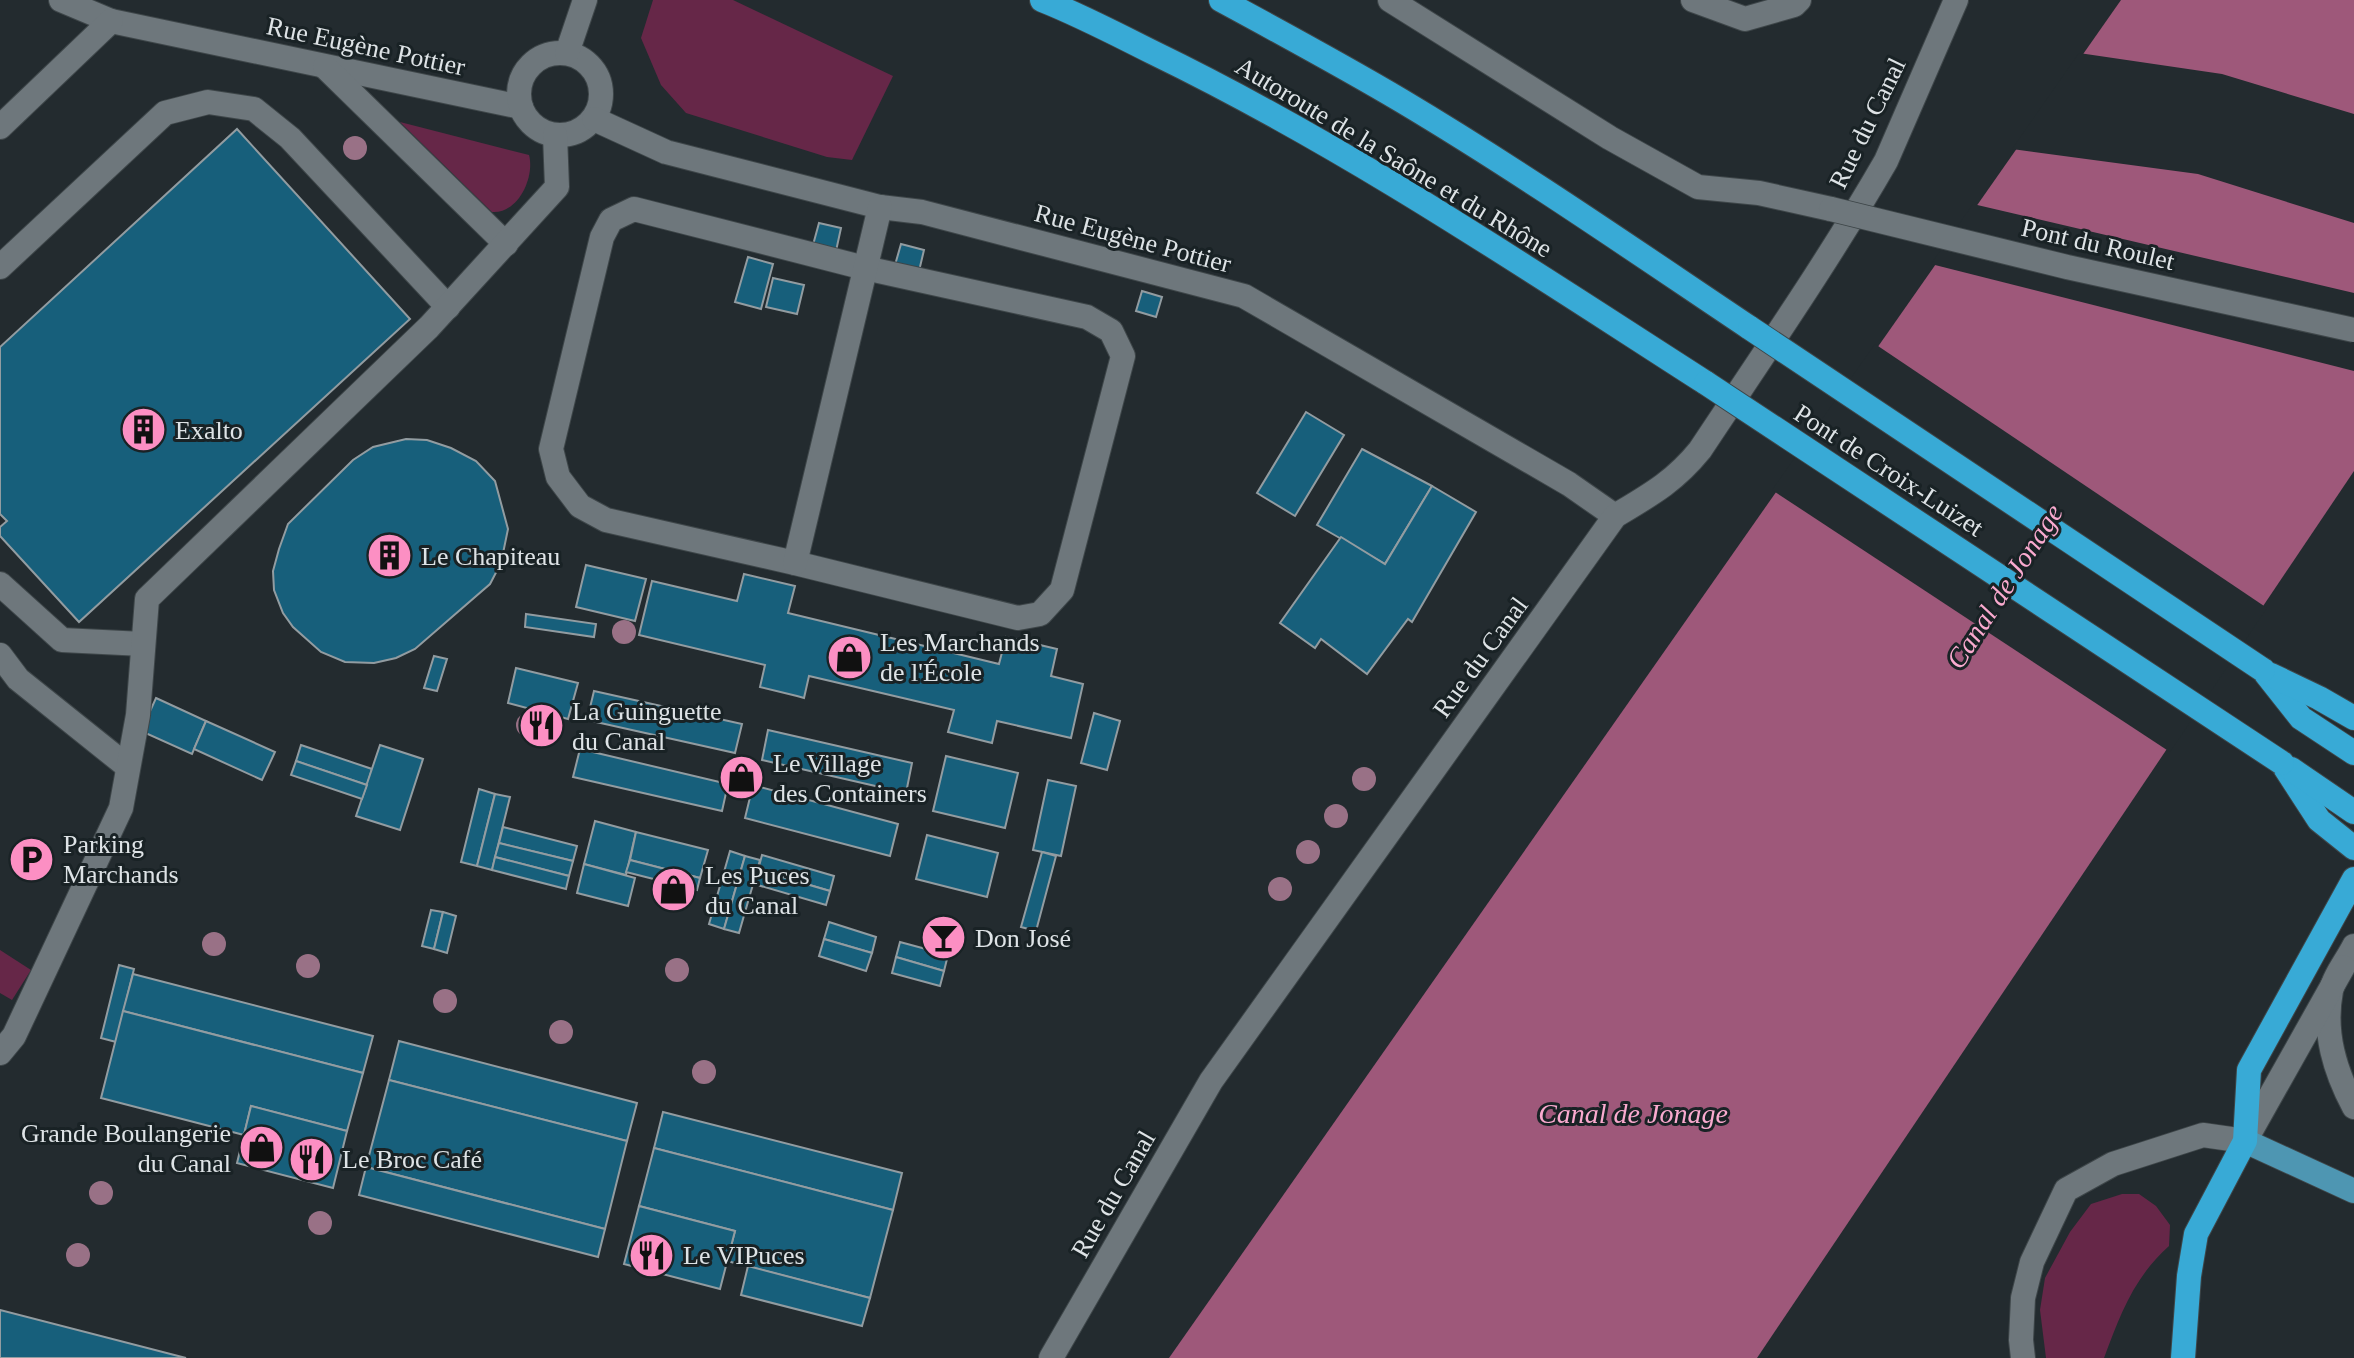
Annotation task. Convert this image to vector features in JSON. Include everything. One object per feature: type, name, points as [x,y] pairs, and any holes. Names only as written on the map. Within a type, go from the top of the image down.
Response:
[{"type":"highway","name":"Autoroute de la Saône et du Rhône","points":[[1042,0],[1201,76],[1328,144],[1706,383]]},
{"type":"highway","name":"Autoroute de la Saône et du Rhône","points":[[1221,0],[1404,102],[1540,187],[1750,328]]},
{"type":"highway","name":"Pont de Croix-Luizet","points":[[1750,328],[2263,670]]},
{"type":"highway","name":"Pont de Croix-Luizet","points":[[1706,383],[2354,812]]},
{"type":"highway","points":[[2263,670],[2354,718]]},
{"type":"highway","points":[[2263,670],[2301,718],[2354,753]]},
{"type":"highway","points":[[2282,763],[2319,820],[2354,848]]},
{"type":"highway","points":[[2183,1358],[2189,1276],[2196,1234],[2245,1141],[2249,1070],[2354,879]]},
{"type":"main road","points":[[2245,1141],[2354,1191]]},
{"type":"street","name":"Rue Eugène Pottier","points":[[61,0],[111,21],[521,107]]},
{"type":"street","points":[[567,53],[585,0]]},
{"type":"street","name":"Pont du Roulet","points":[[1390,0],[1610,138],[1698,187],[1759,193],[2067,267],[2354,330]]},
{"type":"street","points":[[1693,0],[1745,19],[1794,5],[1799,0]]},
{"type":"street","name":"Rue du Canal","points":[[1051,1358],[1211,1081],[1615,516],[1666,485],[1684,470],[1700,450],[1807,289],[1886,161],[1956,0]]},
{"type":"street","points":[[0,127],[111,21]]},
{"type":"street","points":[[553,53],[567,53],[591,66],[599,79],[602,93],[600,106],[587,127],[577,132],[544,133],[526,118],[521,107],[519,94],[522,79],[539,58],[553,53]]},
{"type":"street","points":[[323,66],[506,244]]},
{"type":"street","points":[[0,267],[165,113],[208,102],[254,109],[290,138],[448,307]]},
{"type":"street","name":"Rue Eugène Pottier","points":[[594,119],[666,152],[880,207],[922,212],[1244,296],[1569,484],[1615,516]]},
{"type":"street","points":[[0,1053],[14,1036],[121,808],[138,715],[147,599],[429,327],[557,187],[555,135]]},
{"type":"street","points":[[795,563],[880,207]]},
{"type":"street","points":[[634,209],[865,268],[1087,317],[1111,331],[1123,356],[1062,590],[1040,614],[1018,618],[606,520],[580,506],[558,477],[551,449],[602,237],[611,220],[634,209]]},
{"type":"street","points":[[0,584],[62,640],[143,644]]},
{"type":"street","points":[[0,655],[18,679],[128,767]]},
{"type":"street","points":[[2023,1358],[2023,1298],[2032,1262],[2066,1190],[2113,1164],[2203,1135],[2245,1141],[2348,957]]},
{"type":"street","points":[[2348,957],[2331,989],[2329,1041],[2339,1077],[2354,1107]]},
{"type":"shaded area","points":[[653,0],[733,0],[893,76],[852,160],[827,157],[686,113],[661,85],[641,38]]},
{"type":"shaded area","points":[[400,122],[529,155],[527,183],[517,201],[501,211],[492,212]]},
{"type":"shaded area","points":[[0,950],[31,970],[12,1000],[0,993]]},
{"type":"shaded area","points":[[2122,1194],[2139,1194],[2156,1206],[2170,1225],[2169,1246],[2137,1284],[2104,1358],[2046,1358],[2040,1310],[2045,1278],[2070,1232],[2091,1204]]},
{"type":"water","name":"Canal de Jonage","points":[[2121,0],[2354,0],[2354,471],[1757,1358],[1169,1358]]},
{"type":"pier","points":[[2079,53],[2222,74],[2354,114],[2354,223],[2198,174],[2012,149]]},
{"type":"pier","points":[[1973,204],[2354,293],[2354,371],[1931,264]]},
{"type":"pier","points":[[1875,344],[2267,608],[2170,752],[1772,490]]},
{"type":"building","name":"Exalto","points":[[237,129],[410,319],[79,622],[0,536],[0,527],[7,521],[0,514],[0,347]]},
{"type":"building","points":[[819,223],[841,228],[836,251],[813,245]]},
{"type":"building","points":[[901,244],[924,250],[919,271],[895,265]]},
{"type":"building","points":[[748,257],[773,264],[761,309],[735,302]]},
{"type":"building","points":[[773,278],[804,285],[797,314],[766,307]]},
{"type":"building","points":[[1142,291],[1162,297],[1156,317],[1136,311]]},
{"type":"building","points":[[1306,412],[1344,435],[1295,516],[1257,493]]},
{"type":"building","name":"Le Chapiteau","points":[[406,439],[427,440],[451,448],[476,461],[495,481],[508,529],[501,563],[490,584],[415,649],[374,663],[345,662],[321,652],[293,627],[283,613],[274,590],[273,571],[279,549],[288,524],[353,460],[373,447]]},
{"type":"building","points":[[1362,449],[1432,486],[1385,564],[1317,525]]},
{"type":"building","points":[[1432,486],[1476,512],[1412,622],[1408,619],[1367,674],[1321,639],[1315,648],[1280,623],[1341,537],[1385,564]]},
{"type":"building","points":[[586,565],[646,579],[635,621],[576,607]]},
{"type":"building","name":"Les Marchands de l'École","points":[[744,574],[795,586],[788,613],[999,664],[1006,637],[1057,649],[1051,676],[1083,684],[1071,738],[997,721],[992,743],[948,732],[954,710],[809,676],[804,698],[760,687],[765,665],[639,635],[652,581],[737,601]]},
{"type":"building","points":[[526,614],[596,624],[594,637],[525,627]]},
{"type":"building","points":[[434,656],[447,659],[437,691],[424,688]]},
{"type":"building","points":[[516,668],[578,683],[568,719],[508,703]]},
{"type":"building","points":[[594,691],[742,724],[735,753],[587,720]]},
{"type":"building","points":[[156,698],[206,721],[192,754],[141,731]]},
{"type":"building","points":[[1094,713],[1120,721],[1107,770],[1081,763]]},
{"type":"building","points":[[206,721],[275,752],[262,780],[194,749]]},
{"type":"building","points":[[768,730],[912,763],[906,793],[762,760]]},
{"type":"building","points":[[301,745],[372,769],[367,785],[296,761]]},
{"type":"building","points":[[380,745],[423,759],[400,830],[356,816]]},
{"type":"building","points":[[580,749],[728,784],[722,811],[573,777]]},
{"type":"building","points":[[946,756],[1018,773],[1005,828],[933,811]]},
{"type":"building","points":[[296,761],[367,785],[362,799],[291,775]]},
{"type":"building","points":[[1048,780],[1076,786],[1061,856],[1033,850]]},
{"type":"building","points":[[753,785],[898,824],[890,856],[745,818]]},
{"type":"building","points":[[479,789],[495,794],[477,866],[461,862]]},
{"type":"building","points":[[495,794],[510,797],[492,870],[477,866]]},
{"type":"building","points":[[595,821],[636,832],[626,875],[584,864]]},
{"type":"building","points":[[503,827],[577,846],[573,861],[499,843]]},
{"type":"building","points":[[636,832],[708,850],[700,878],[630,860]]},
{"type":"building","points":[[927,835],[998,853],[987,897],[916,879]]},
{"type":"building","points":[[499,843],[573,861],[569,876],[495,857]]},
{"type":"building","points":[[730,851],[745,856],[724,929],[709,924]]},
{"type":"building","points":[[1042,852],[1056,856],[1036,931],[1021,927]]},
{"type":"building","points":[[762,855],[834,876],[830,891],[758,870]]},
{"type":"building","points":[[745,856],[760,860],[739,933],[724,929]]},
{"type":"building","points":[[495,857],[569,876],[566,889],[492,870]]},
{"type":"building","points":[[630,860],[700,878],[697,890],[626,872]]},
{"type":"building","points":[[584,864],[635,878],[628,906],[577,893]]},
{"type":"building","points":[[758,870],[830,891],[826,905],[754,884]]},
{"type":"building","points":[[431,910],[443,912],[434,949],[422,946]]},
{"type":"building","points":[[443,912],[456,916],[447,953],[434,949]]},
{"type":"building","points":[[829,922],[876,937],[872,953],[824,939]]},
{"type":"building","points":[[824,939],[872,953],[866,971],[819,956]]},
{"type":"building","points":[[900,942],[948,955],[944,971],[896,957]]},
{"type":"building","points":[[896,957],[944,971],[940,986],[892,973]]},
{"type":"building","points":[[119,965],[134,969],[116,1042],[101,1038]]},
{"type":"building","points":[[133,974],[373,1036],[363,1073],[123,1011]]},
{"type":"building","points":[[123,1011],[363,1073],[347,1131],[251,1106],[244,1135],[101,1098]]},
{"type":"building","points":[[399,1041],[637,1103],[627,1141],[389,1080]]},
{"type":"building","points":[[389,1080],[627,1141],[605,1229],[366,1167]]},
{"type":"building","points":[[251,1106],[347,1131],[333,1188],[237,1163]]},
{"type":"building","points":[[663,1112],[902,1173],[893,1210],[654,1148]]},
{"type":"building","points":[[654,1148],[893,1210],[870,1298],[727,1261],[735,1231],[639,1206]]},
{"type":"building","points":[[366,1167],[605,1229],[598,1257],[359,1195]]},
{"type":"building","points":[[639,1206],[735,1231],[720,1289],[624,1264]]},
{"type":"building","points":[[748,1266],[870,1298],[862,1326],[741,1295]]},
{"type":"building","points":[[0,1310],[186,1358],[0,1358]]},
{"type":"place","name":"Exalto","points":[[144,430]]},
{"type":"place","name":"Le Chapiteau","points":[[390,556]]},
{"type":"place","name":"Les Marchands de l'École","points":[[849,657]]},
{"type":"place","name":"La Guinguette du Canal","points":[[541,726]]},
{"type":"place","name":"Le Village des Containers","points":[[742,778]]},
{"type":"place","name":"Parking Marchands","points":[[32,859]]},
{"type":"place","name":"Les Puces du Canal","points":[[674,890]]},
{"type":"place","name":"Don José","points":[[944,938]]},
{"type":"place","name":"Grande Boulangerie du Canal","points":[[262,1148]]},
{"type":"place","name":"Le Broc Café","points":[[311,1159]]},
{"type":"place","name":"Le VIPuces","points":[[652,1255]]}]
